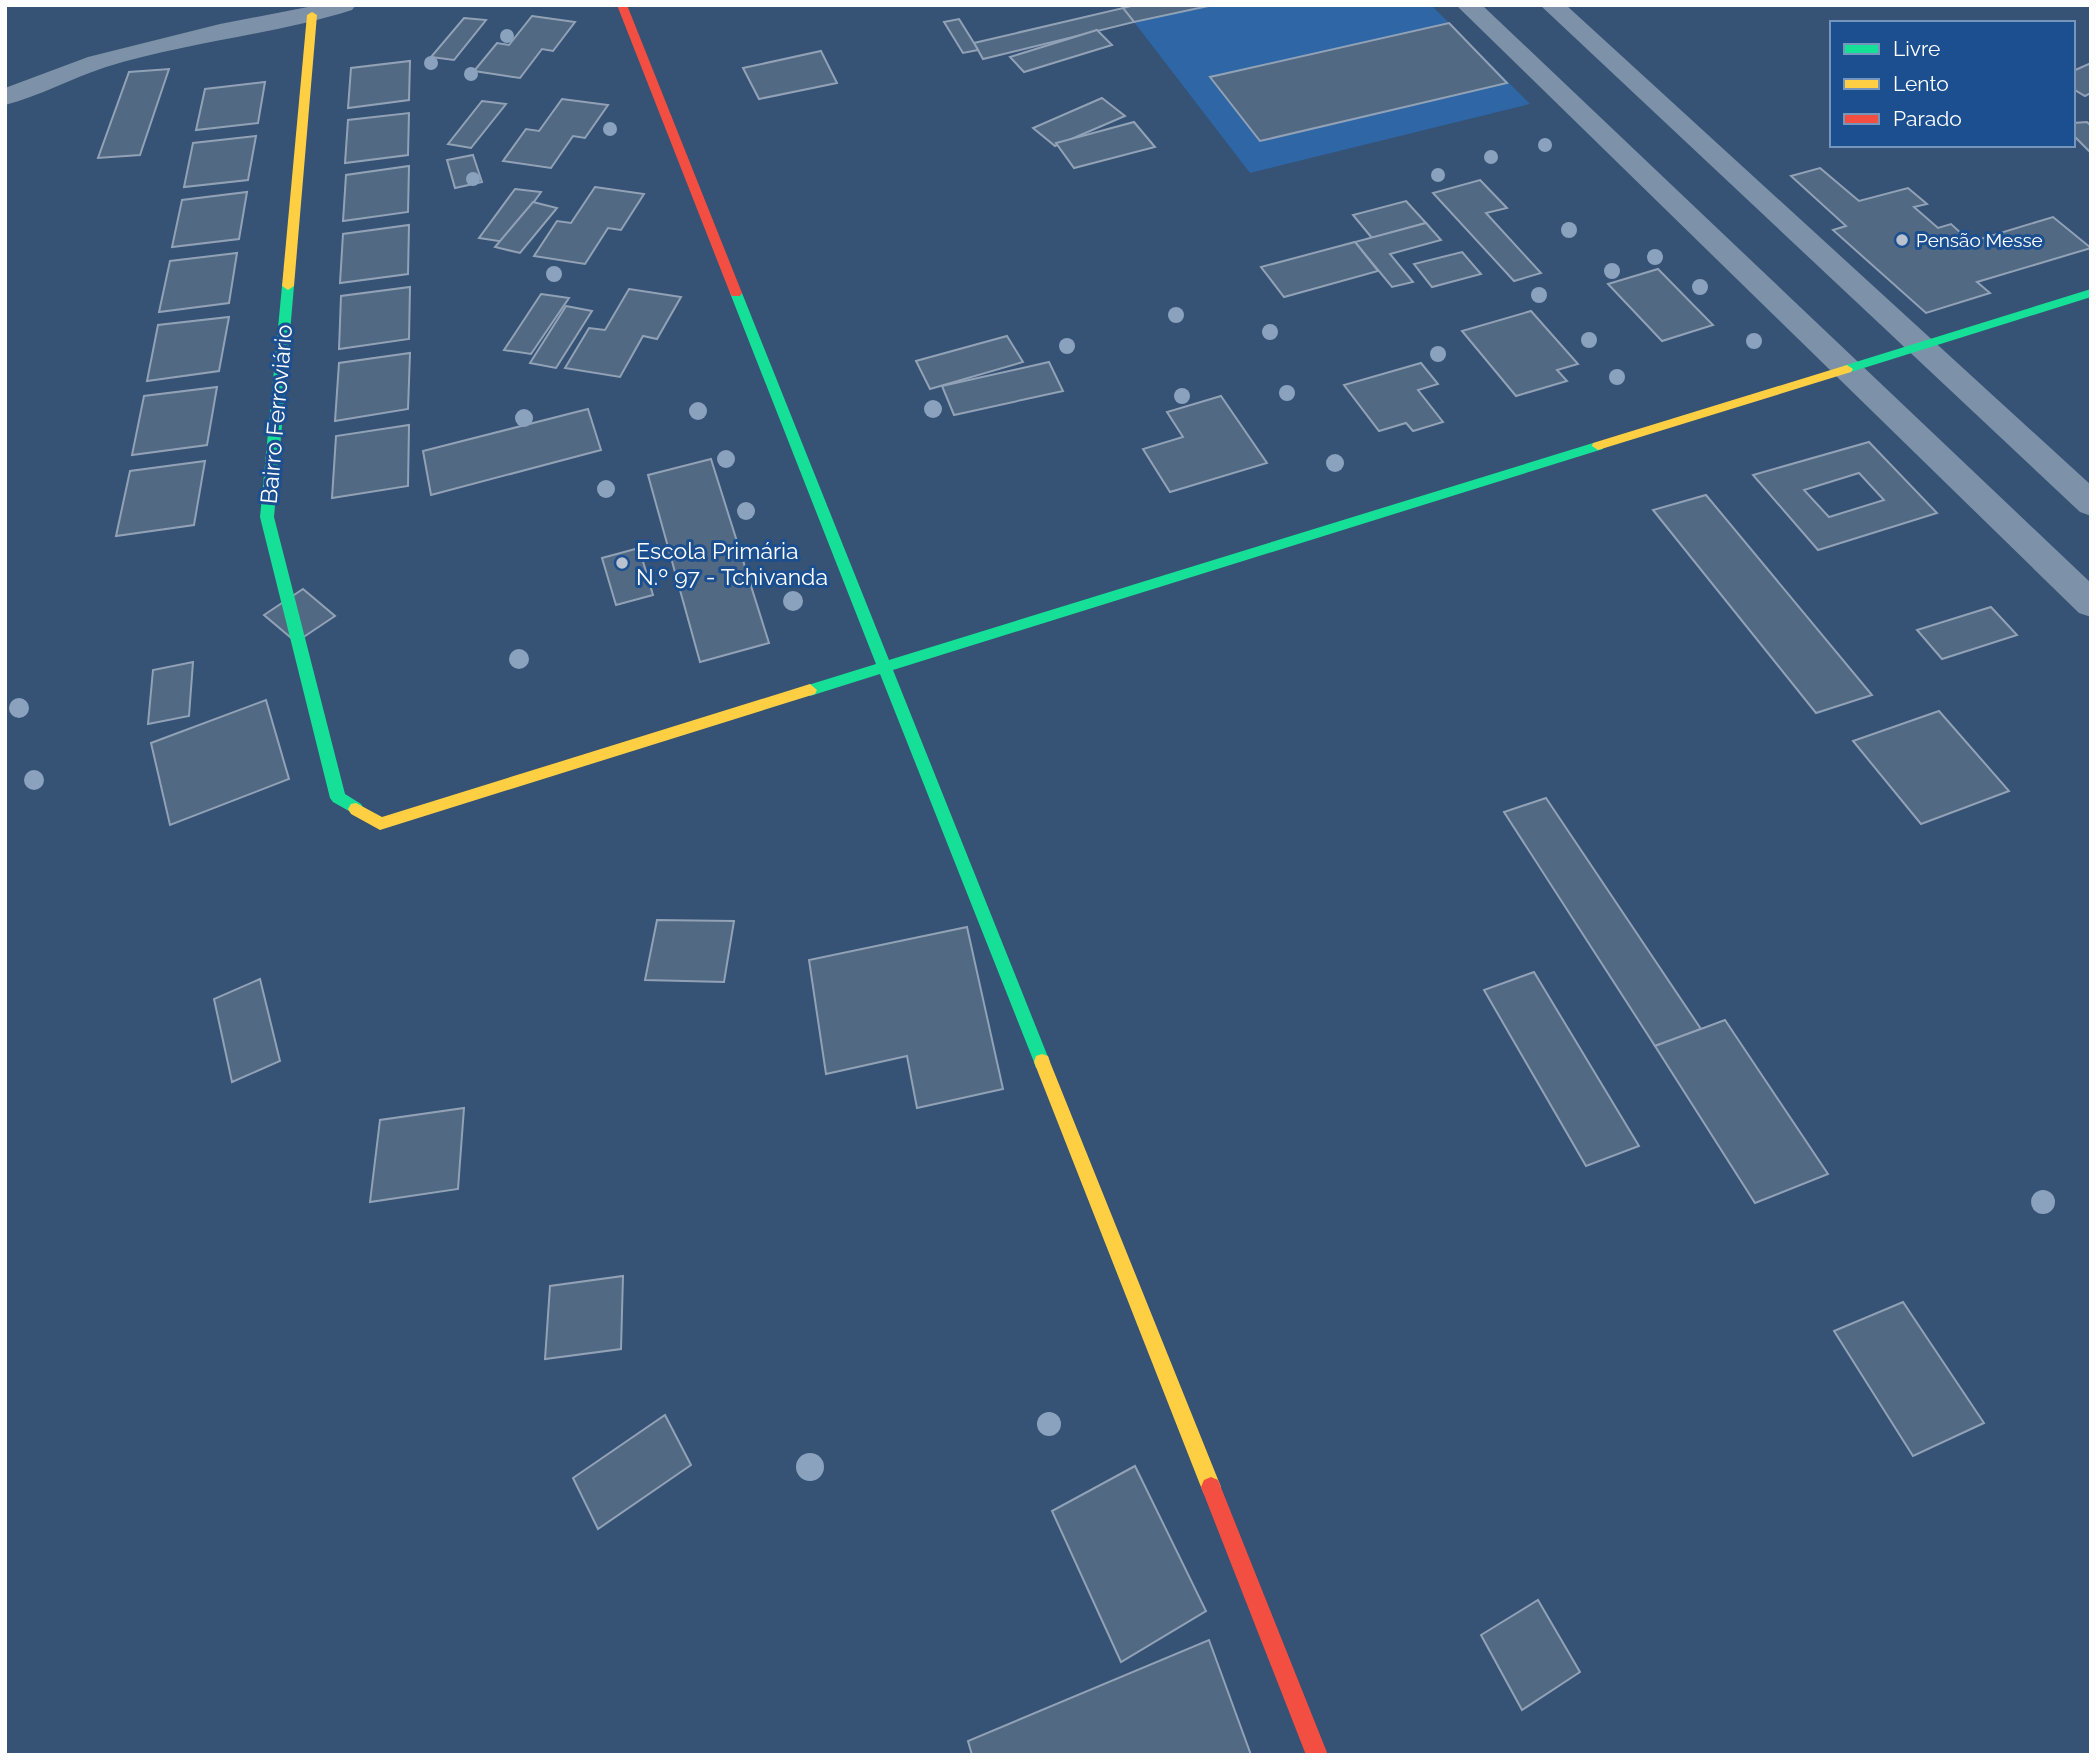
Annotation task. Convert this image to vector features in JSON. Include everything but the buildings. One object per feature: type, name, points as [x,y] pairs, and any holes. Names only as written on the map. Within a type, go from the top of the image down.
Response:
[{"type":"street","points":[[5,97],[97,62],[220,31],[312,15],[344,5]]},
{"type":"street","points":[[622,5],[1317,1755]]},
{"type":"street","points":[[1468,5],[2091,604]]},
{"type":"street","points":[[1552,5],[2091,504]]},
{"type":"street","name":"Bairro Ferroviário","points":[[312,15],[267,517],[338,798],[380,824],[885,668]]},
{"type":"street","points":[[885,668],[2091,293]]},
{"type":"shaded area","points":[[1213,5],[1431,5],[1530,104],[1250,173],[1134,22]]},
{"type":"traffic: fast","points":[[288,286],[267,517],[338,798],[356,809]]},
{"type":"traffic: fast","points":[[736,293],[1042,1062]]},
{"type":"traffic: fast","points":[[1847,369],[2091,293]]},
{"type":"traffic: fast","points":[[810,690],[1598,446]]},
{"type":"traffic: slow","points":[[288,286],[312,15]]},
{"type":"traffic: slow","points":[[1598,446],[1847,369]]},
{"type":"traffic: slow","points":[[356,809],[380,824],[810,690]]},
{"type":"traffic: slow","points":[[1042,1062],[1211,1487]]},
{"type":"traffic: jam","points":[[622,5],[736,293]]},
{"type":"traffic: jam","points":[[1211,1487],[1317,1755]]},
{"type":"place","name":"Pensão Messe","points":[[1902,240]]},
{"type":"place","name":"Escola Primária N.º 97 - Tchivanda","points":[[622,563]]}]
